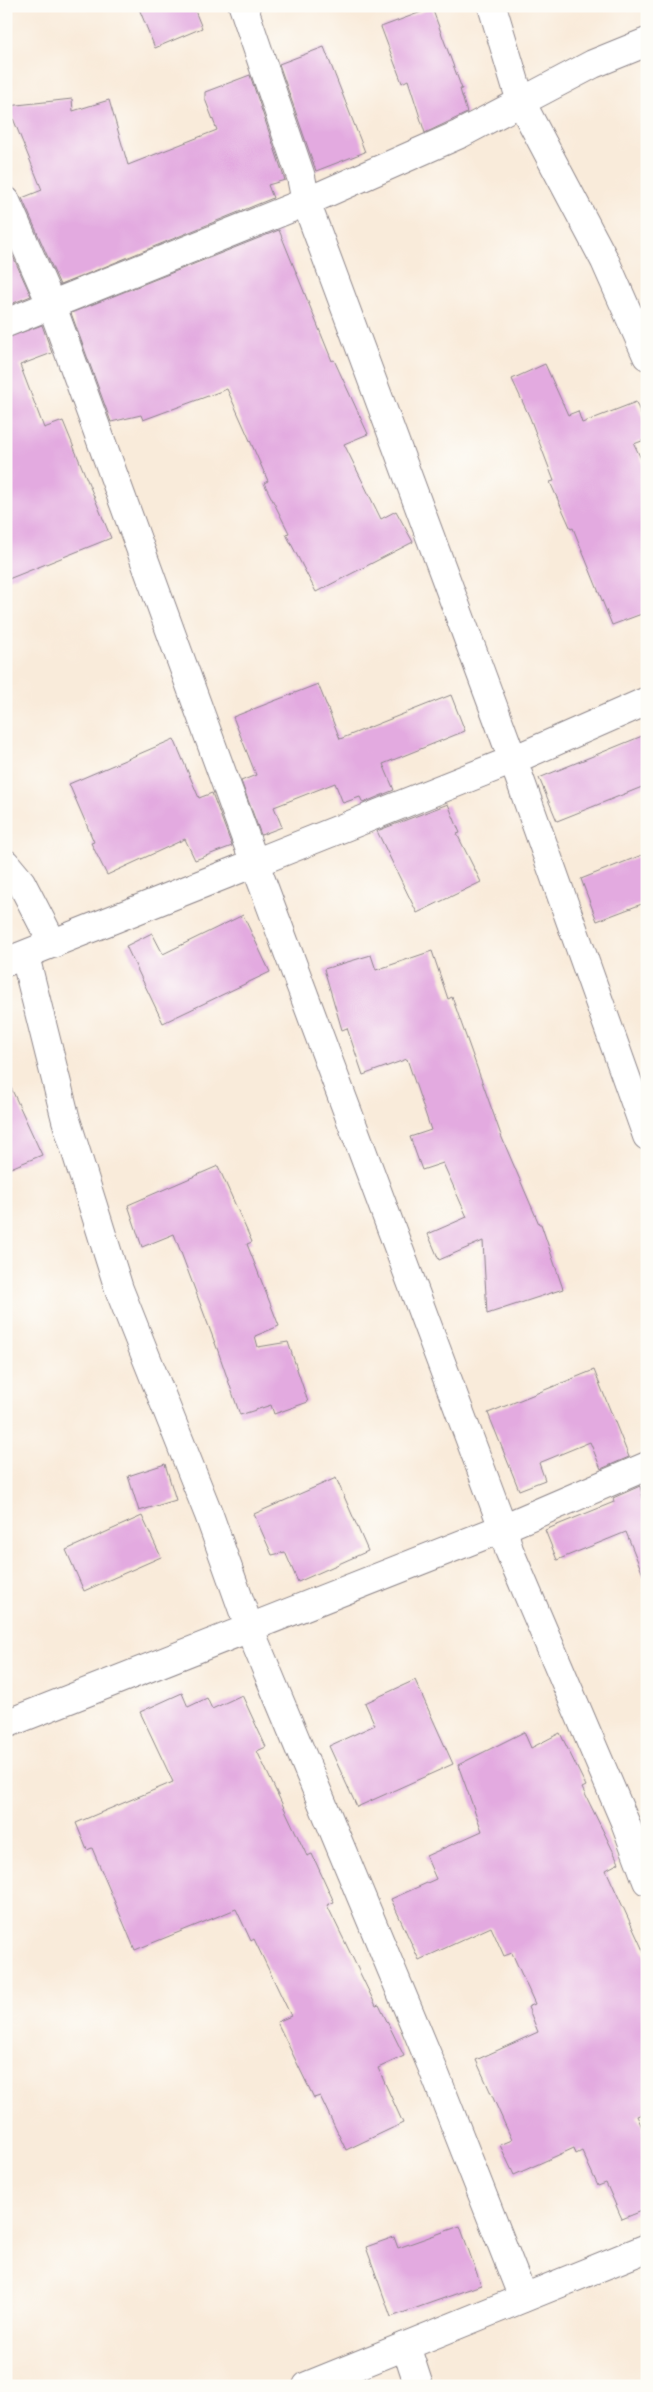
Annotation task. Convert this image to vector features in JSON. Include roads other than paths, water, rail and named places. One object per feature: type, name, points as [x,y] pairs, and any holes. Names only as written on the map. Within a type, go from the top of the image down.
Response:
[{"type":"street","points":[[243,6],[301,177],[306,202],[513,760],[647,1136]]},
{"type":"street","points":[[492,6],[521,102],[605,261],[647,356]]},
{"type":"street","points":[[6,323],[306,202],[460,134],[593,64],[647,42]]},
{"type":"street","points":[[6,201],[52,306],[254,861],[503,1528],[509,1550],[625,1822],[647,1881]]},
{"type":"street","points":[[523,2298],[433,2070],[250,1630],[209,1515],[119,1289],[15,959],[254,861],[513,760],[647,701]]},
{"type":"street","points":[[6,864],[21,882],[53,944]]},
{"type":"street","points":[[6,1724],[250,1630],[503,1528],[647,1466]]},
{"type":"street","points":[[307,2386],[647,2248]]},
{"type":"street","points":[[406,2346],[419,2386]]}]
